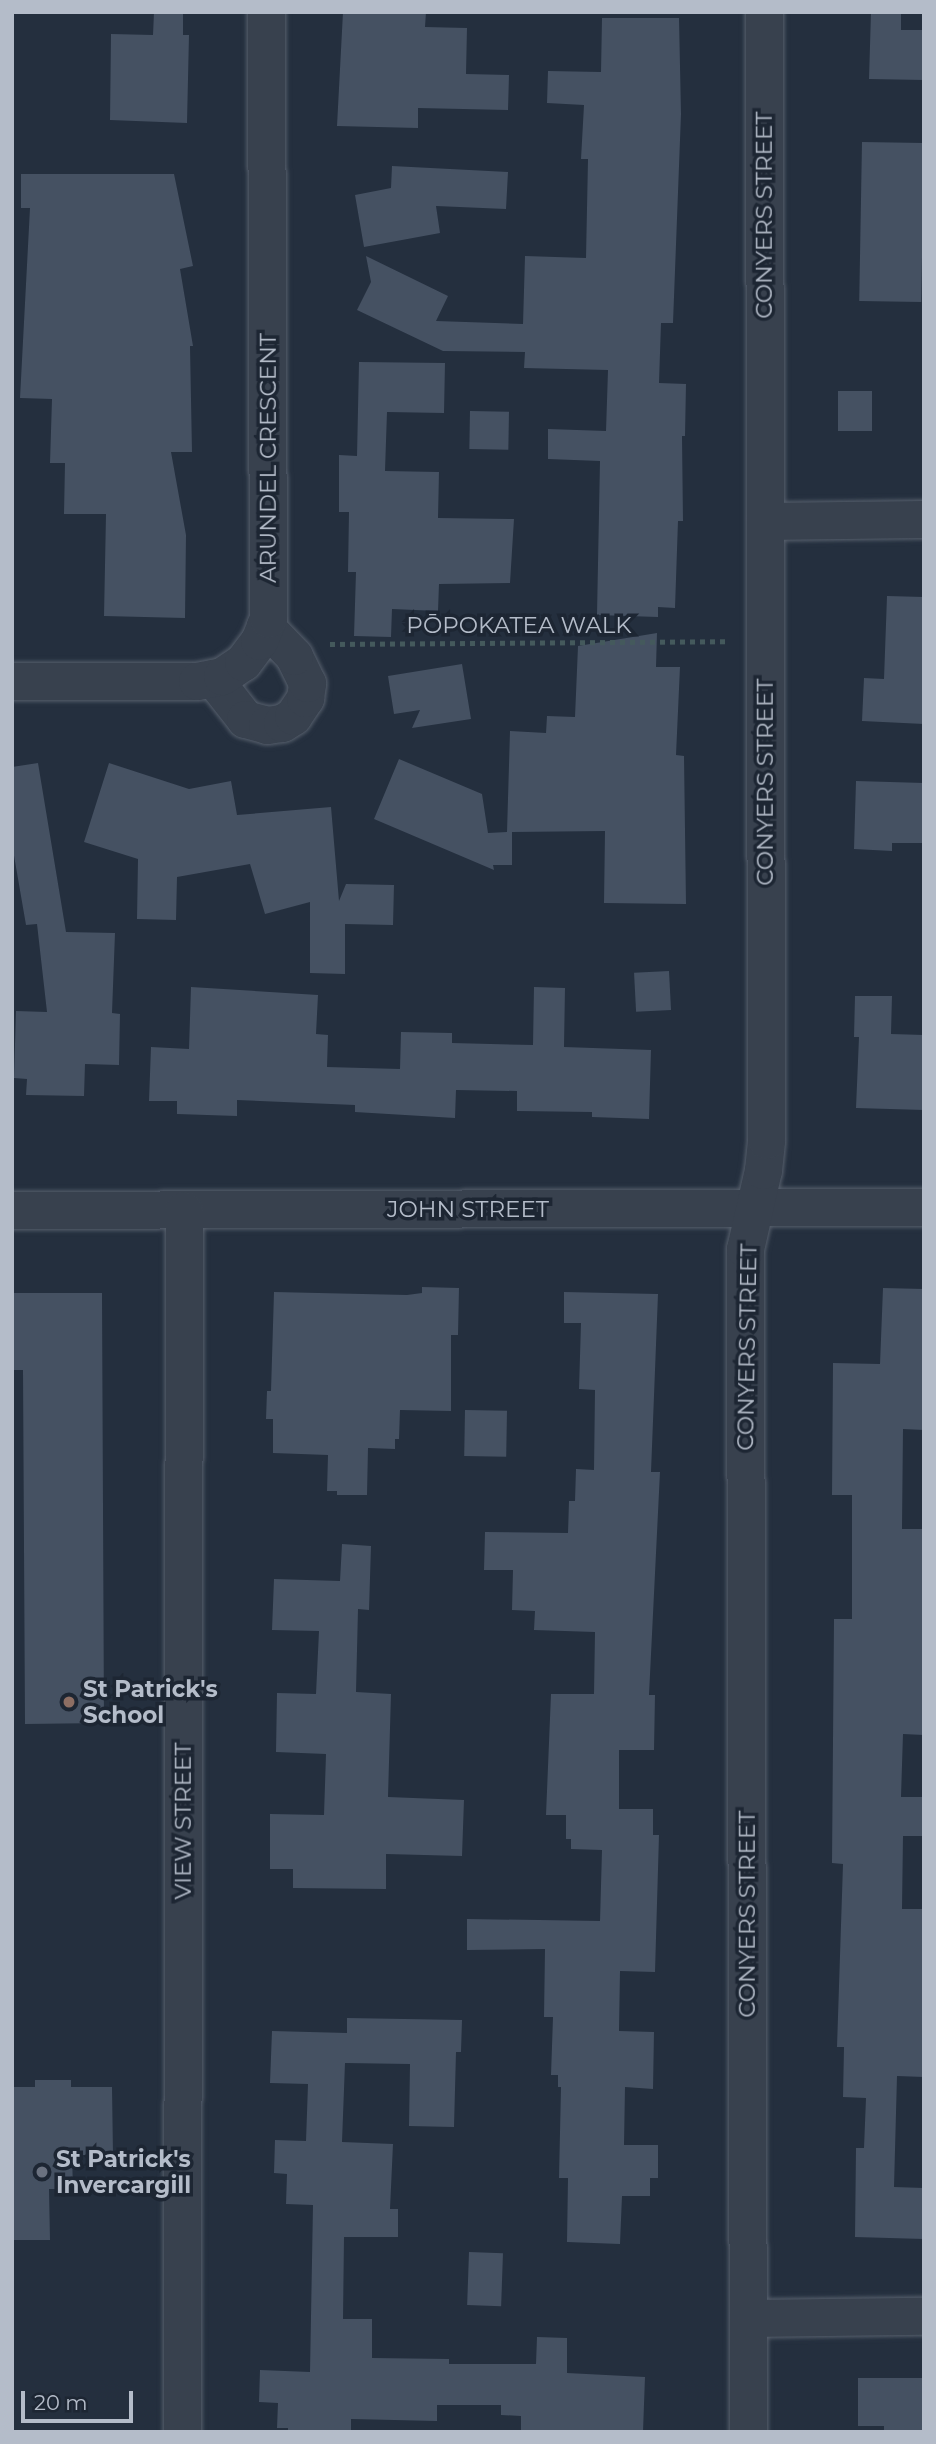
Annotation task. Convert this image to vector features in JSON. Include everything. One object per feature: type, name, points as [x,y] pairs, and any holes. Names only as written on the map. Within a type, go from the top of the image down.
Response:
[{"type":"street","name":"ARUNDEL CRESCENT","points":[[12,681],[197,681],[222,676],[243,662],[259,641],[265,625],[266,12]]},
{"type":"street","name":"CONYERS STREET","points":[[748,2432],[746,1249],[763,1170],[766,1140],[764,12]]},
{"type":"street","points":[[765,521],[924,519]]},
{"type":"street","points":[[212,678],[245,719],[267,725],[282,723],[293,716],[305,698],[307,683],[294,656],[265,625]]},
{"type":"street","name":"JOHN STREET","points":[[12,1210],[924,1208]]},
{"type":"street","name":"VIEW STREET","points":[[182,2432],[184,1210]]},
{"type":"street","points":[[748,2318],[924,2316]]},
{"type":"path","name":"PŌPOKATEA WALK","points":[[324,644],[728,641]]},
{"type":"building","points":[[154,12],[183,12],[183,35],[189,35],[187,123],[110,120],[111,34],[153,35]]},
{"type":"building","points":[[343,12],[426,12],[425,27],[467,28],[466,74],[509,75],[508,110],[418,108],[418,128],[337,126]]},
{"type":"building","points":[[871,12],[901,12],[901,30],[924,30],[924,80],[869,79]]},
{"type":"building","points":[[602,18],[679,18],[681,114],[673,323],[661,323],[659,383],[686,384],[685,436],[682,436],[683,521],[678,521],[675,608],[658,607],[658,617],[597,615],[600,461],[548,459],[548,429],[606,431],[608,370],[524,368],[525,352],[443,351],[357,310],[371,282],[366,256],[448,296],[436,321],[523,324],[525,256],[586,258],[588,159],[581,159],[584,105],[547,103],[548,71],[601,72]]},
{"type":"building","points":[[862,142],[924,143],[921,302],[859,301]]},
{"type":"building","points":[[392,166],[508,172],[506,209],[436,206],[440,233],[364,247],[355,195],[391,188]]},
{"type":"building","points":[[21,174],[174,174],[193,266],[180,269],[193,346],[190,346],[192,452],[171,452],[186,535],[185,618],[104,616],[106,514],[64,514],[65,463],[50,463],[52,399],[20,398],[30,208],[21,208]]},
{"type":"building","points":[[359,362],[445,363],[444,413],[387,412],[385,471],[439,472],[438,518],[514,519],[510,583],[439,584],[438,611],[392,609],[391,637],[354,636],[356,572],[348,572],[349,512],[339,512],[339,455],[357,456]]},
{"type":"building","points":[[838,391],[872,391],[872,431],[838,431]]},
{"type":"building","points":[[470,411],[509,412],[508,450],[469,449]]},
{"type":"building","points":[[887,596],[924,597],[924,724],[862,721],[864,678],[884,679]]},
{"type":"building","points":[[657,633],[656,667],[680,667],[676,755],[684,756],[686,904],[604,903],[605,831],[512,832],[512,865],[493,865],[494,870],[374,819],[399,759],[482,794],[488,833],[507,832],[510,731],[546,733],[547,716],[575,717],[578,646]]},
{"type":"building","points":[[462,664],[471,719],[412,728],[420,710],[394,714],[388,676]]},
{"type":"building","points":[[38,763],[66,932],[115,933],[112,1013],[120,1014],[119,1065],[85,1064],[84,1096],[26,1095],[27,1079],[14,1078],[16,1011],[47,1012],[37,924],[26,925],[12,844],[12,767]]},
{"type":"building","points":[[109,763],[189,789],[231,781],[237,815],[331,807],[339,901],[346,884],[394,885],[393,925],[345,924],[345,974],[310,973],[310,902],[265,914],[250,864],[177,877],[176,920],[137,919],[138,859],[84,842]]},
{"type":"building","points":[[856,781],[924,783],[924,843],[892,843],[892,851],[854,849]]},
{"type":"building","points":[[669,971],[671,1010],[636,1012],[634,973]]},
{"type":"building","points":[[191,987],[318,995],[316,1034],[328,1035],[327,1067],[400,1069],[401,1032],[452,1033],[452,1043],[533,1045],[534,987],[565,988],[564,1047],[651,1050],[649,1119],[592,1117],[592,1112],[517,1111],[517,1091],[456,1090],[455,1118],[355,1112],[355,1105],[237,1100],[237,1116],[177,1114],[177,1101],[149,1101],[151,1047],[189,1049]]},
{"type":"building","points":[[855,996],[892,996],[891,1034],[924,1035],[924,1110],[856,1108],[859,1037],[854,1037]]},
{"type":"building","points":[[422,1287],[459,1288],[458,1335],[451,1335],[451,1411],[400,1410],[399,1439],[395,1439],[395,1449],[368,1448],[367,1495],[337,1495],[337,1491],[327,1491],[328,1455],[273,1453],[273,1419],[266,1419],[267,1391],[271,1391],[274,1292],[407,1295],[422,1293]]},
{"type":"building","points":[[883,1288],[924,1289],[924,1430],[903,1429],[902,1529],[924,1529],[924,1735],[903,1734],[901,1797],[924,1797],[924,1836],[903,1836],[902,1909],[924,1909],[924,2077],[897,2076],[894,2187],[924,2188],[924,2239],[855,2237],[856,2148],[864,2148],[866,2098],[843,2097],[844,2047],[837,2047],[843,1864],[832,1863],[834,1619],[852,1619],[852,1495],[832,1495],[833,1363],[880,1364]]},
{"type":"building","points":[[564,1292],[658,1294],[651,1472],[660,1472],[649,1695],[655,1695],[654,1750],[619,1750],[619,1809],[653,1809],[653,1835],[659,1835],[655,1972],[620,1971],[619,2031],[654,2032],[653,2089],[625,2087],[624,2145],[658,2145],[658,2178],[650,2178],[650,2196],[622,2196],[620,2244],[567,2242],[568,2178],[559,2178],[561,2087],[558,2087],[558,2075],[551,2075],[553,2017],[544,2017],[545,1949],[467,1950],[467,1919],[600,1921],[602,1850],[571,1849],[571,1839],[566,1839],[566,1815],[546,1815],[551,1694],[594,1694],[595,1632],[534,1630],[535,1611],[512,1610],[513,1570],[484,1570],[485,1532],[568,1533],[569,1501],[575,1501],[576,1469],[594,1470],[595,1390],[579,1389],[581,1323],[564,1323]]},
{"type":"building","points":[[12,1293],[102,1293],[104,1723],[25,1724],[23,1370],[12,1370]]},
{"type":"building","points":[[465,1410],[507,1411],[506,1457],[464,1456]]},
{"type":"building","points":[[342,1544],[371,1546],[369,1610],[358,1609],[356,1692],[391,1694],[388,1797],[464,1800],[462,1856],[386,1854],[386,1889],[293,1888],[293,1869],[270,1869],[270,1814],[324,1815],[326,1754],[276,1752],[277,1693],[316,1694],[319,1631],[272,1630],[274,1579],[340,1581]]},
{"type":"building","points":[[347,2018],[462,2020],[461,2052],[456,2052],[454,2127],[409,2126],[410,2064],[345,2063],[342,2142],[393,2144],[390,2209],[398,2209],[398,2237],[344,2237],[343,2319],[372,2319],[372,2358],[449,2359],[449,2364],[536,2364],[537,2337],[567,2338],[567,2373],[645,2377],[643,2432],[521,2432],[521,2416],[501,2415],[501,2405],[437,2405],[437,2421],[351,2419],[351,2431],[288,2432],[288,2428],[277,2428],[278,2403],[259,2402],[260,2370],[310,2372],[313,2205],[286,2204],[287,2174],[274,2173],[275,2140],[306,2141],[308,2084],[270,2083],[272,2031],[347,2033]]},
{"type":"building","name":"St Patrick's Invercargill","points":[[35,2080],[71,2080],[71,2087],[112,2087],[113,2155],[72,2155],[73,2189],[49,2189],[50,2240],[12,2240],[12,2087],[35,2087]]},
{"type":"building","points":[[469,2252],[503,2253],[501,2306],[467,2305]]},
{"type":"building","points":[[858,2378],[924,2378],[924,2432],[884,2432],[884,2426],[858,2426]]},
{"type":"place","name":"St Patrick's School","points":[[69,1702]]},
{"type":"place","name":"St Patrick's Invercargill","points":[[42,2172]]}]
